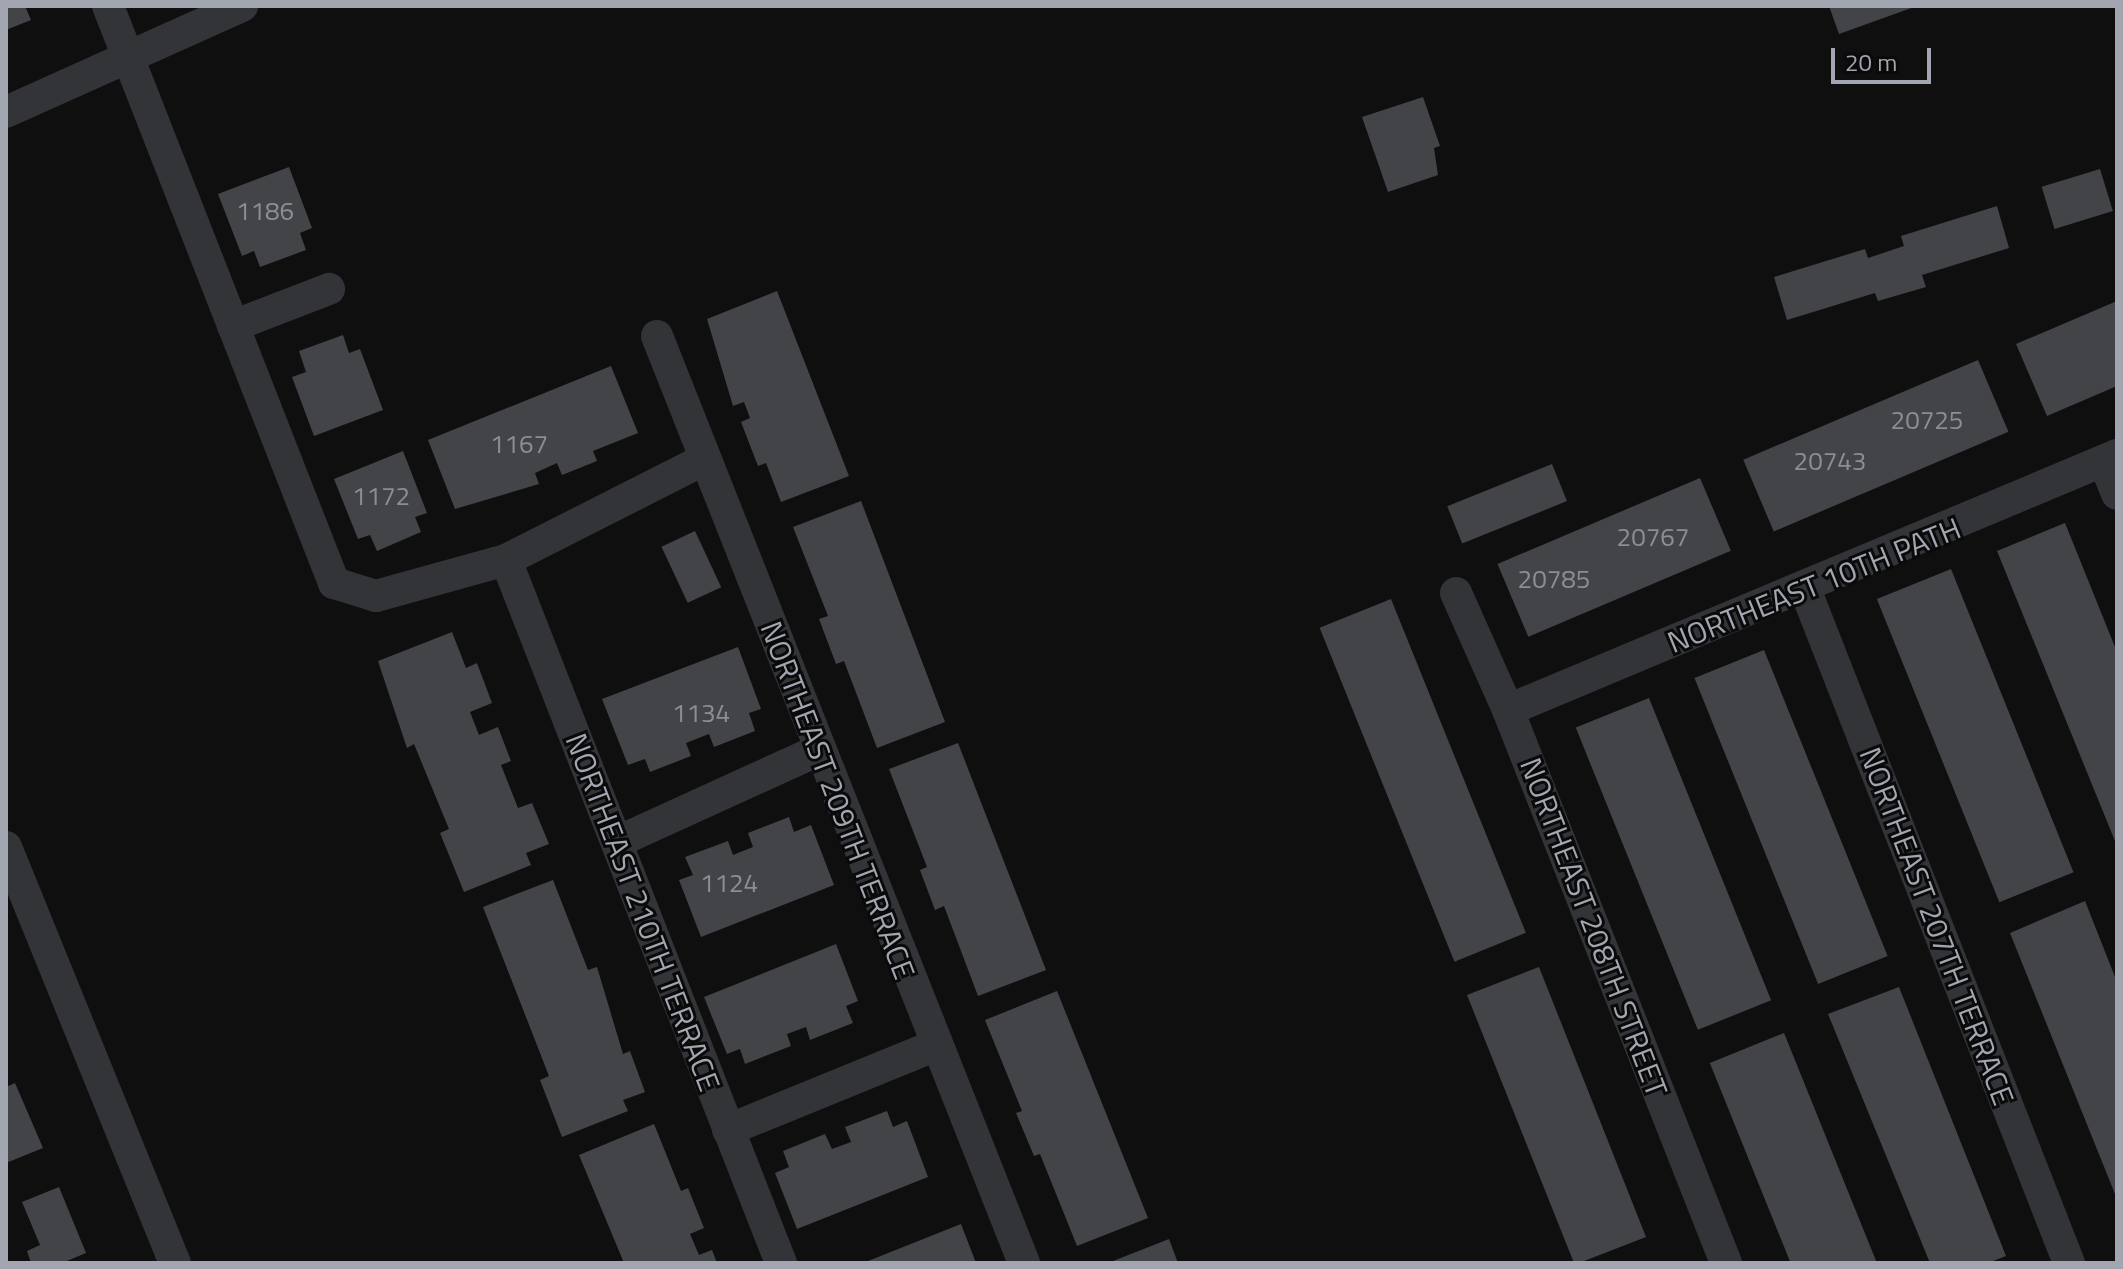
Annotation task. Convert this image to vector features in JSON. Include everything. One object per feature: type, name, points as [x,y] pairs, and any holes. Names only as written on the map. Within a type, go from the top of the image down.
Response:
[{"type":"street","points":[[108,6],[334,583],[376,596],[506,560],[703,460]]},
{"type":"street","points":[[6,112],[127,54],[242,6]]},
{"type":"street","points":[[233,326],[329,289]]},
{"type":"street","name":"NORTHEAST 209TH TERRACE","points":[[657,336],[934,1046],[1024,1263]]},
{"type":"street","name":"NORTHEAST 10TH PATH","points":[[1508,710],[1805,589],[2113,471]]},
{"type":"street","name":"NORTHEAST 210TH TERRACE","points":[[506,560],[781,1263]]},
{"type":"street","name":"NORTHEAST 207TH TERRACE","points":[[1805,589],[2069,1263]]},
{"type":"street","name":"NORTHEAST 208TH STREET","points":[[1456,593],[1508,710],[1726,1263]]},
{"type":"street","points":[[617,842],[819,750]]},
{"type":"street","points":[[6,847],[175,1263]]},
{"type":"street","points":[[728,1130],[934,1046]]},
{"type":"building","points":[[6,6],[25,6],[31,20],[6,30]]},
{"type":"building","points":[[1829,6],[1917,6],[1839,34]]},
{"type":"building","points":[[1423,97],[1440,146],[1434,148],[1438,175],[1388,192],[1362,117]]},
{"type":"building","points":[[289,167],[312,228],[300,233],[306,250],[260,267],[254,251],[242,256],[218,194]]},
{"type":"building","points":[[2100,169],[2113,211],[2055,229],[2042,187]]},
{"type":"building","points":[[1997,206],[2009,248],[1922,275],[1926,287],[1878,301],[1875,293],[1787,320],[1774,277],[1865,249],[1868,258],[1904,246],[1901,236]]},
{"type":"building","points":[[777,291],[849,476],[781,502],[766,463],[758,466],[741,422],[750,418],[744,402],[733,406],[707,319]]},
{"type":"building","points":[[2117,301],[2117,386],[2047,416],[2016,344]]},
{"type":"building","points":[[343,335],[349,353],[360,349],[383,410],[314,436],[292,377],[306,372],[299,351]]},
{"type":"building","points":[[1978,360],[2008,432],[1774,531],[1743,460]]},
{"type":"building","points":[[611,366],[638,433],[593,451],[597,461],[562,475],[557,463],[535,473],[539,484],[455,509],[428,440]]},
{"type":"building","points":[[403,451],[427,513],[415,517],[421,532],[377,551],[370,535],[358,539],[334,479]]},
{"type":"building","points":[[1552,464],[1567,501],[1462,543],[1447,506]]},
{"type":"building","points":[[1700,478],[1731,551],[1528,637],[1497,564]]},
{"type":"building","points":[[861,501],[945,722],[877,748],[844,661],[836,664],[819,619],[828,616],[793,527]]},
{"type":"building","points":[[2065,523],[2117,652],[2117,846],[1997,551]]},
{"type":"building","points":[[695,531],[721,587],[688,603],[661,547]]},
{"type":"building","points":[[1951,569],[2073,872],[1999,902],[1877,599]]},
{"type":"building","points":[[1391,599],[1526,933],[1454,962],[1320,628]]},
{"type":"building","points":[[452,632],[466,668],[477,663],[492,703],[470,712],[479,735],[498,727],[511,761],[501,765],[518,808],[532,803],[549,844],[526,853],[531,865],[464,892],[440,833],[449,829],[414,744],[407,748],[378,661]]},
{"type":"building","points":[[738,647],[761,709],[749,713],[755,731],[714,747],[709,734],[686,743],[691,756],[650,772],[645,759],[628,765],[602,699]]},
{"type":"building","points":[[1764,650],[1888,956],[1818,984],[1694,678]]},
{"type":"building","points":[[1649,698],[1771,1000],[1698,1030],[1576,728]]},
{"type":"building","points":[[958,743],[1046,970],[978,996],[944,906],[935,910],[920,870],[927,867],[889,769]]},
{"type":"building","points":[[789,817],[794,832],[811,825],[834,885],[701,937],[679,880],[693,875],[685,857],[728,841],[733,855],[753,847],[748,833]]},
{"type":"building","points":[[553,880],[588,970],[597,967],[623,1054],[630,1051],[645,1092],[623,1100],[628,1111],[562,1137],[540,1080],[549,1076],[483,907]]},
{"type":"building","points":[[2085,901],[2117,982],[2117,1199],[2010,933]]},
{"type":"building","points":[[836,944],[858,1001],[846,1006],[853,1023],[810,1040],[806,1027],[787,1034],[791,1046],[745,1064],[740,1049],[727,1054],[704,997]]},
{"type":"building","points":[[1539,967],[1646,1237],[1579,1263],[1574,1263],[1467,995]]},
{"type":"building","points":[[1899,987],[2006,1256],[1988,1263],[1930,1263],[1828,1014]]},
{"type":"building","points":[[1057,991],[1148,1218],[1077,1246],[1040,1154],[1034,1156],[1016,1113],[1022,1111],[985,1020]]},
{"type":"building","points":[[1784,1033],[1877,1262],[1791,1263],[1710,1063]]},
{"type":"building","points":[[15,1083],[43,1148],[6,1163],[6,1087]]},
{"type":"building","points":[[887,1111],[893,1127],[907,1121],[928,1177],[797,1229],[775,1173],[789,1167],[783,1151],[825,1134],[832,1149],[851,1142],[845,1127]]},
{"type":"building","points":[[654,1124],[681,1191],[688,1188],[704,1228],[690,1234],[699,1255],[712,1250],[717,1263],[624,1263],[579,1155]]},
{"type":"building","points":[[59,1187],[86,1253],[62,1263],[31,1263],[27,1251],[40,1245],[22,1202]]},
{"type":"building","points":[[961,1224],[976,1263],[863,1263]]},
{"type":"building","points":[[1169,1239],[1178,1263],[1108,1263]]}]
